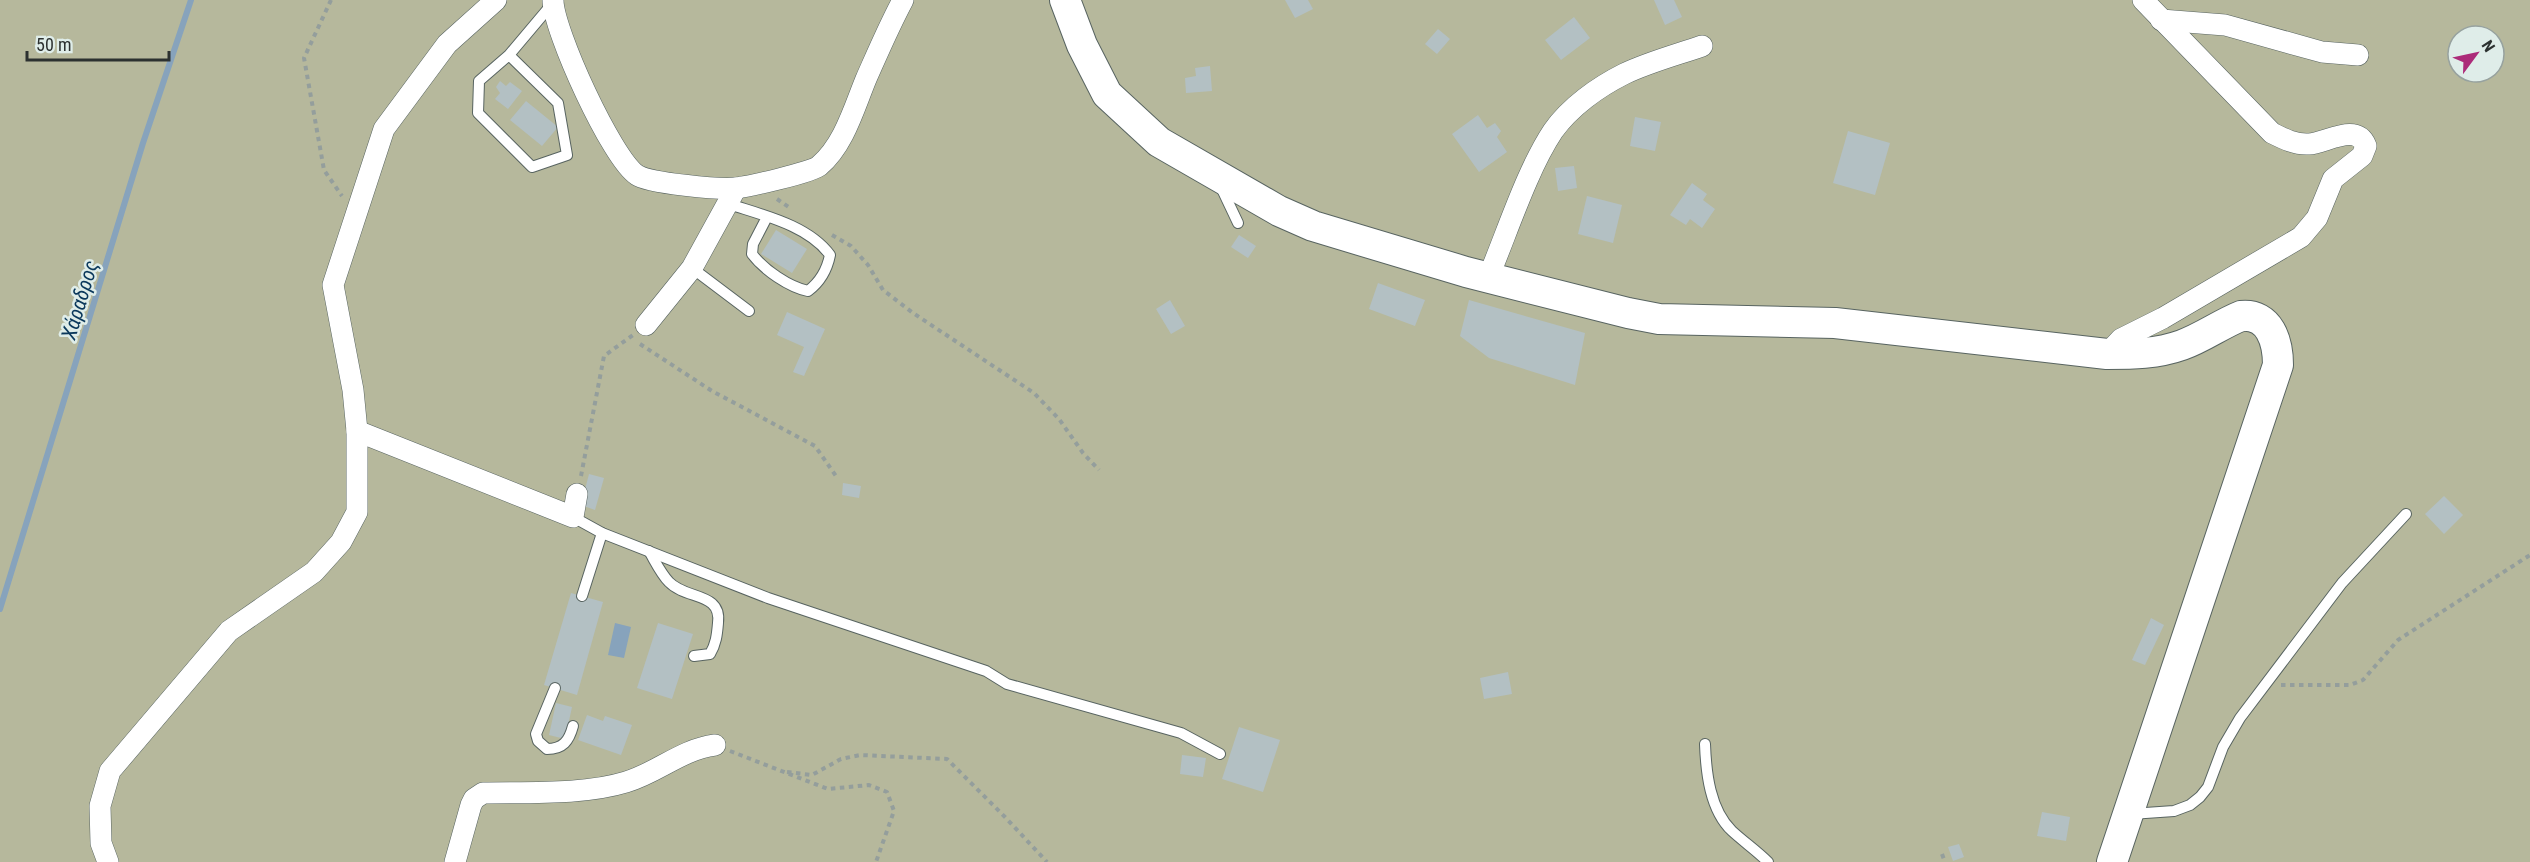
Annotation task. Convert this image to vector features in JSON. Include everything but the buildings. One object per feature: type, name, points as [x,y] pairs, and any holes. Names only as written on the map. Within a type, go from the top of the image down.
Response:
[{"type":"main road","points":[[1065,0],[1082,45],[1107,94],[1159,142],[1279,211],[1313,226],[1488,278],[1659,319],[1834,323],[2107,354],[2143,354],[2163,351],[2184,345],[2241,316],[2251,315],[2262,320],[2270,330],[2278,353],[2278,365],[2112,862]]},
{"type":"street","points":[[108,862],[101,843],[100,806],[110,771],[229,631],[315,572],[341,542],[357,512],[357,431],[353,390],[333,285],[384,129],[447,44],[496,0]]},
{"type":"street","points":[[553,2],[573,66],[584,91],[612,143],[636,175],[655,181],[739,192],[817,169],[831,155],[842,136],[885,35],[903,0]]},
{"type":"street","points":[[2107,354],[2121,339],[2163,318],[2301,237],[2318,218],[2333,179],[2357,161],[2366,150],[2364,141],[2351,134],[2303,144],[2272,133],[2143,0]]},
{"type":"street","points":[[2161,20],[2225,25],[2322,52],[2358,55]]},
{"type":"street","points":[[1488,278],[1539,157],[1554,130],[1570,111],[1603,86],[1625,74],[1702,46]]},
{"type":"street","points":[[638,331],[692,268],[739,192]]},
{"type":"street","points":[[357,431],[573,518],[577,494]]},
{"type":"street","points":[[455,862],[471,805],[483,794],[588,789],[618,785],[640,777],[697,748],[715,746]]},
{"type":"lane","points":[[509,55],[558,103],[567,155],[532,167],[478,113],[479,81],[509,55],[553,2]]},
{"type":"lane","points":[[1215,174],[1238,223]]},
{"type":"lane","points":[[739,192],[767,217],[790,225],[823,246],[830,255],[828,265],[817,284],[808,291],[797,289],[758,262],[752,254],[753,244],[767,217]]},
{"type":"lane","points":[[692,268],[749,310]]},
{"type":"lane","points":[[2129,814],[2174,811],[2190,805],[2200,797],[2208,787],[2223,747],[2240,718],[2342,583],[2406,514]]},
{"type":"lane","points":[[573,518],[602,533],[768,598],[986,672],[1007,684],[1180,733],[1220,754]]},
{"type":"lane","points":[[582,596],[602,533]]},
{"type":"lane","points":[[649,550],[670,583],[686,593],[711,602],[717,608],[719,616],[716,645],[710,654],[694,656]]},
{"type":"lane","points":[[555,688],[536,734],[538,741],[547,749],[556,749],[569,740],[573,726]]},
{"type":"lane","points":[[1705,744],[1706,769],[1720,816],[1732,831],[1768,862]]},
{"type":"path","points":[[331,0],[304,58],[324,170],[355,217]]},
{"type":"path","points":[[739,192],[797,213]]},
{"type":"path","points":[[824,230],[851,246],[868,265],[883,290],[913,313],[1034,393],[1059,419],[1083,453],[1099,470]]},
{"type":"path","points":[[577,494],[604,356],[638,331],[712,391],[814,446],[836,476]]},
{"type":"path","points":[[2265,685],[2350,685],[2357,683],[2370,673],[2398,640],[2530,555]]},
{"type":"path","points":[[715,746],[828,789],[869,785],[887,792],[894,811],[876,862]]},
{"type":"path","points":[[787,772],[812,775],[841,759],[860,755],[947,759],[1047,862]]},
{"type":"path","points":[[1942,854],[1945,862]]},
{"type":"green space","points":[[0,0],[2530,0],[2530,862],[0,862]]},
{"type":"water","points":[[615,623],[631,627],[624,658],[608,655]]},
{"type":"waterway","name":"Χάραδρος","points":[[0,609],[143,143],[191,0]]}]
